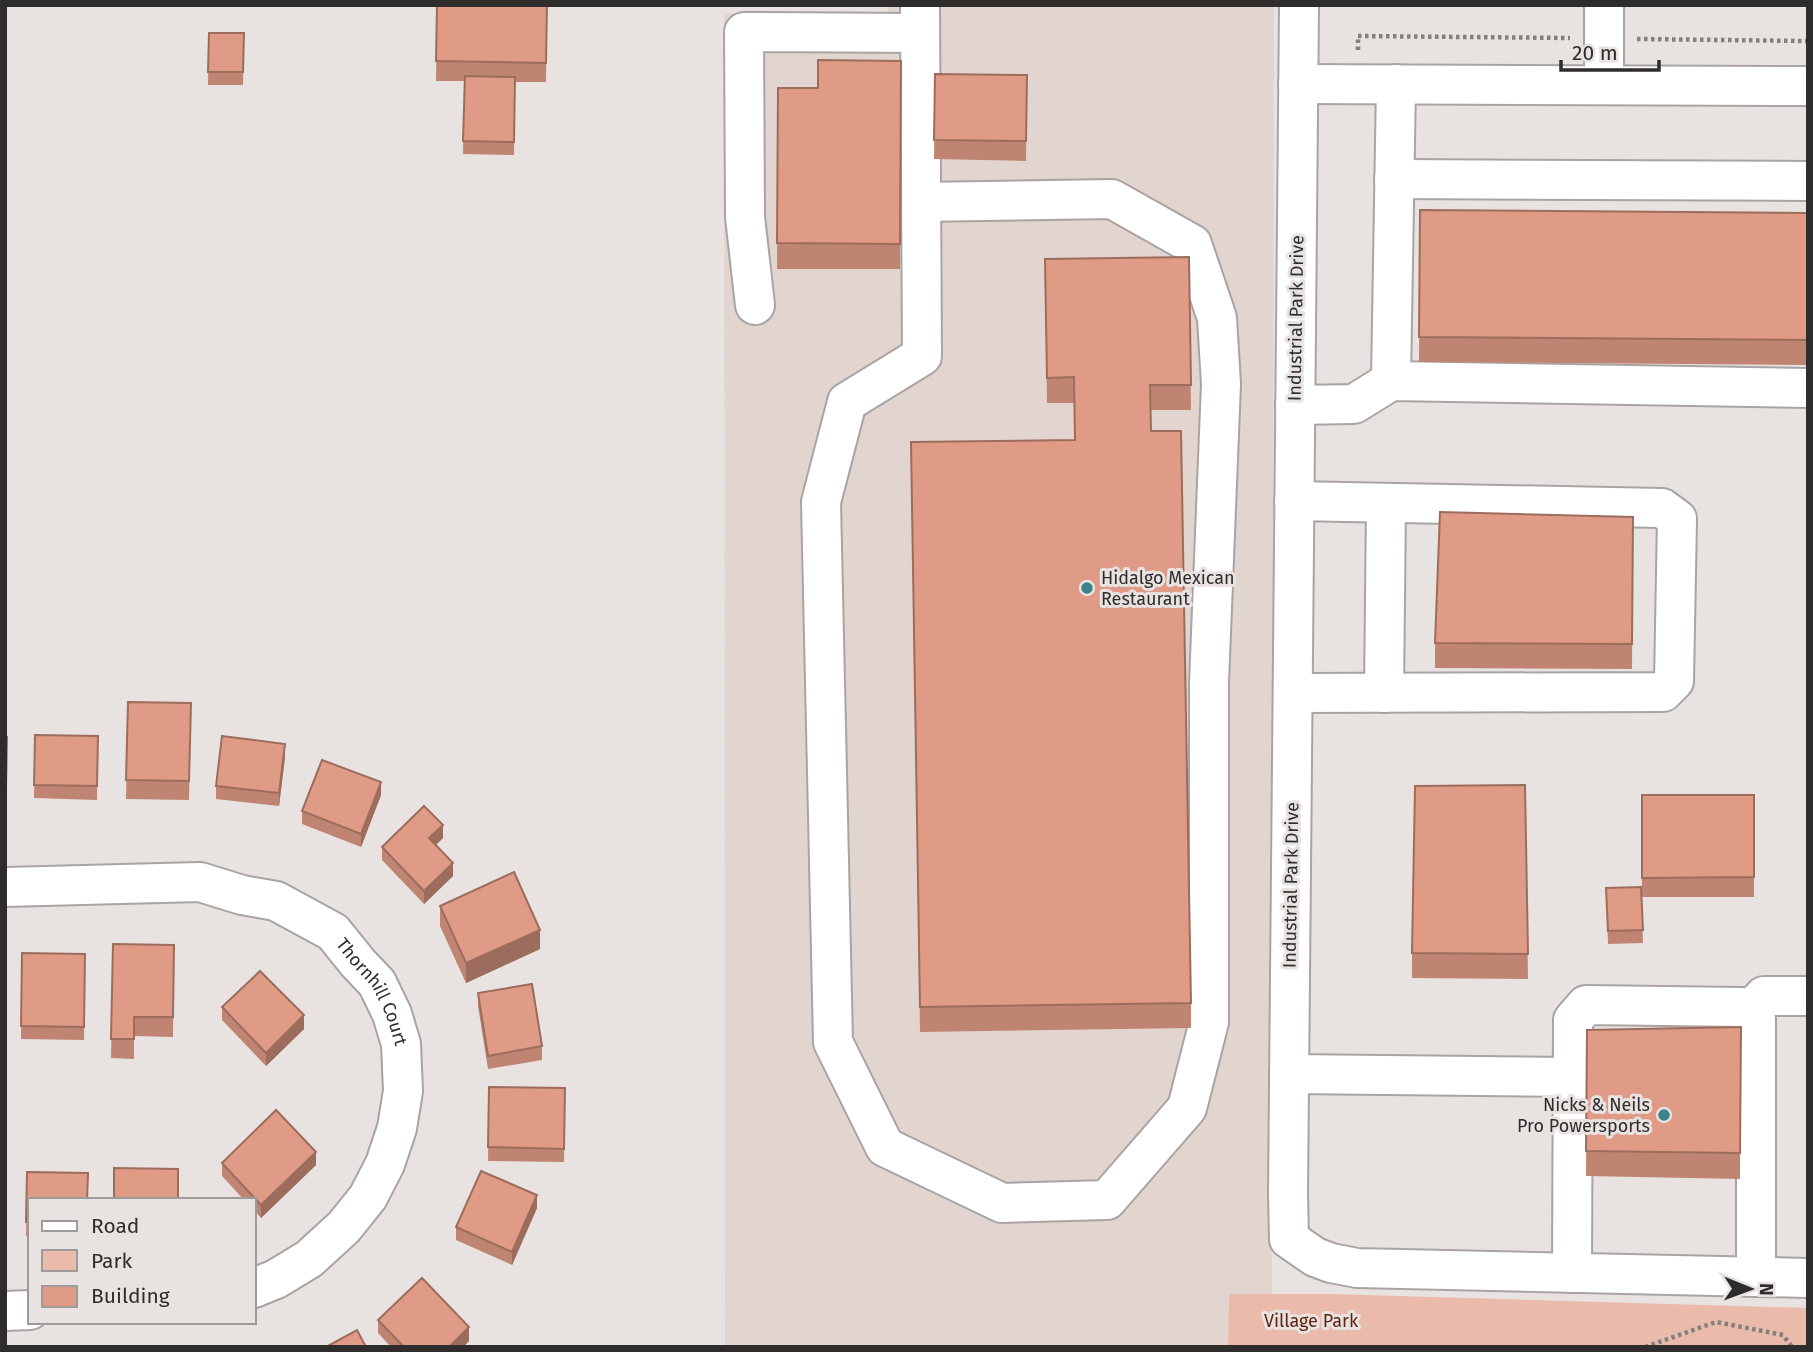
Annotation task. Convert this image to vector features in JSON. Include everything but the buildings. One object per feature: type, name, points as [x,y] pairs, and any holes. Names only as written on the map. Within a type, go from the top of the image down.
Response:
[{"type":"street","name":"Industrial Park Drive","points":[[1299,5],[1289,1239],[1315,1257],[1357,1268],[1808,1278]]},
{"type":"street","points":[[1604,5],[1604,85]]},
{"type":"street","points":[[755,306],[745,217],[744,32],[920,19],[921,202],[922,356],[847,402],[821,502],[833,1042],[885,1147],[1002,1203],[1107,1200],[1187,1108],[1209,1022],[1209,683],[1221,384],[1217,318],[1192,244],[1112,199],[921,202]]},
{"type":"street","points":[[1298,84],[1808,86]]},
{"type":"street","points":[[1391,381],[1396,84]]},
{"type":"street","points":[[1394,179],[1808,181]]},
{"type":"street","points":[[1295,405],[1354,404],[1391,381],[1808,388]]},
{"type":"street","points":[[1293,693],[1663,692],[1674,681],[1677,519],[1662,508],[1294,502]]},
{"type":"street","points":[[1384,693],[1385,503]]},
{"type":"street","name":"Thornhill Court","points":[[5,887],[200,882],[242,895],[276,901],[333,932],[377,983],[392,1014],[401,1044],[403,1091],[397,1128],[385,1164],[368,1197],[344,1227],[309,1259],[276,1279],[256,1287]]},
{"type":"street","points":[[1748,1013],[1764,996],[1808,996]]},
{"type":"street","points":[[1572,1273],[1573,1020],[1586,1005],[1741,1007],[1756,1019],[1756,1277]]},
{"type":"street","points":[[1289,1074],[1573,1077]]},
{"type":"street","points":[[5,1311],[28,1310]]},
{"type":"path","points":[[1358,57],[1358,36],[1574,38]]},
{"type":"path","points":[[1625,39],[1808,41]]},
{"type":"path","points":[[1645,1347],[1716,1322],[1783,1335],[1792,1347]]},
{"type":"shaded area","points":[[888,5],[1274,5],[1272,1347],[725,1347],[724,13],[888,13]]},
{"type":"green space","name":"Village Park","points":[[1229,1294],[1332,1294],[1808,1308],[1808,1347],[1228,1347]]},
{"type":"place","name":"Hidalgo Mexican Restaurant","points":[[1087,588]]},
{"type":"place","name":"Nicks & Neils Pro Powersports","points":[[1664,1115]]}]
